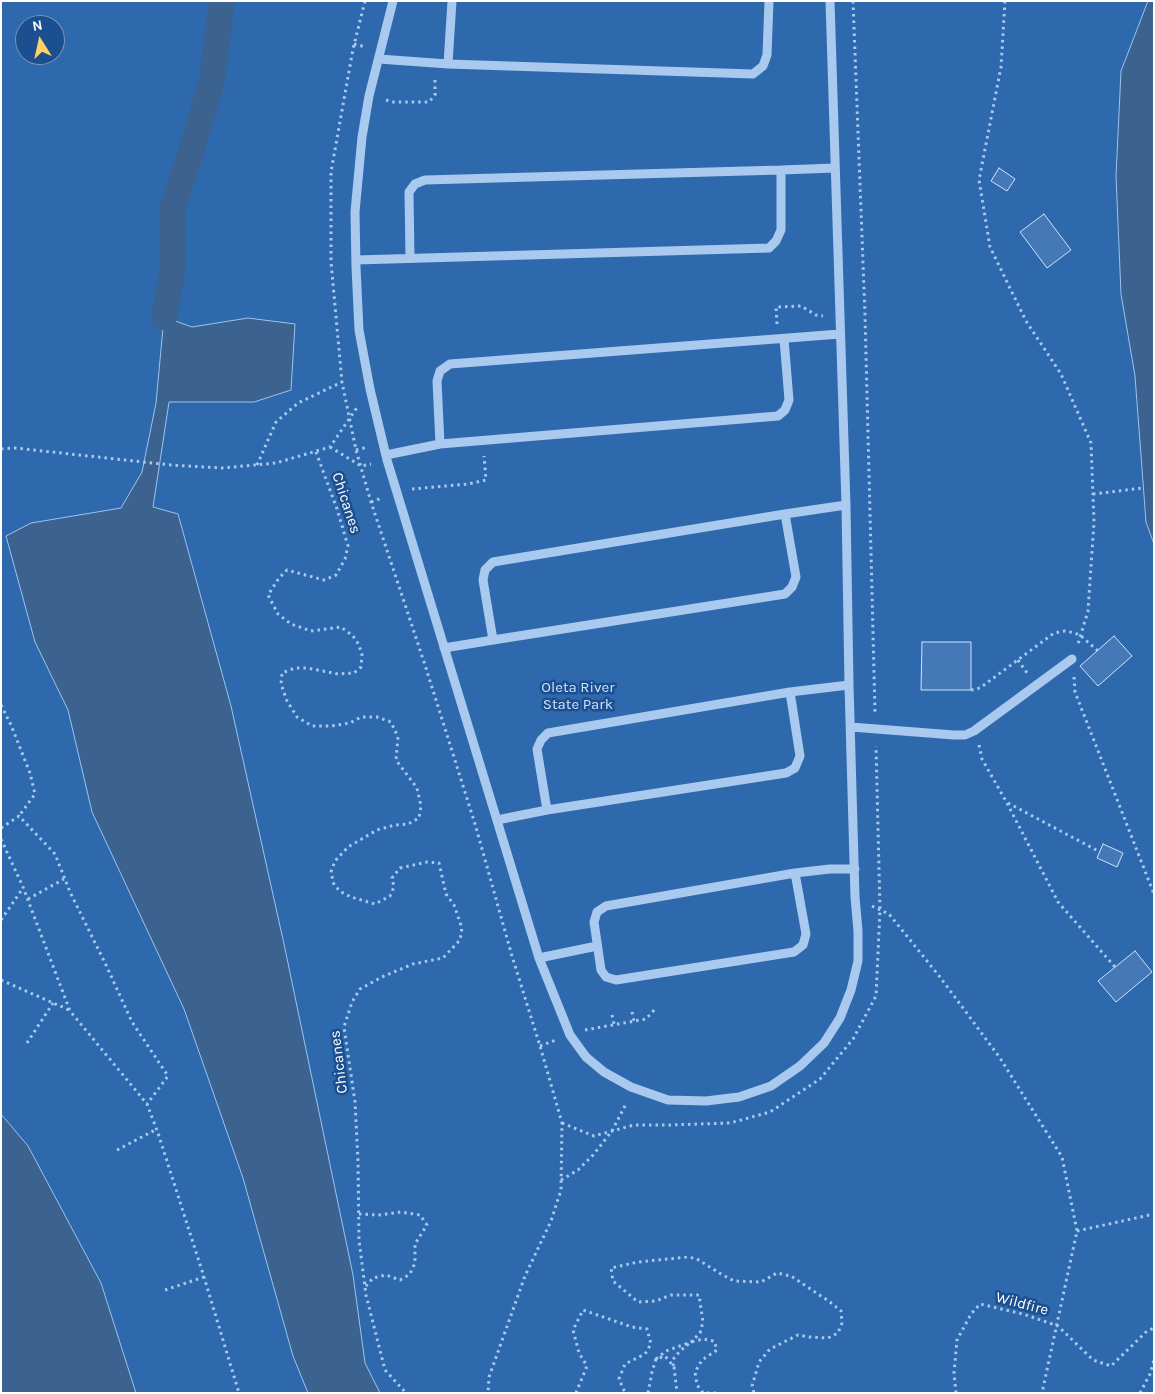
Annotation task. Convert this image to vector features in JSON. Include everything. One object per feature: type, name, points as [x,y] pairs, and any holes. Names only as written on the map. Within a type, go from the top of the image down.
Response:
[{"type":"street","points":[[393,1],[369,96],[362,137],[355,212],[359,330],[370,389],[386,457],[539,958],[570,1035],[586,1058],[604,1072],[634,1088],[668,1100],[706,1101],[739,1097],[771,1086],[800,1066],[824,1043],[840,1018],[851,990],[858,961],[830,1]]},
{"type":"street","points":[[448,64],[452,1]]},
{"type":"street","points":[[379,59],[448,64],[753,74],[763,66],[767,55],[770,1]]},
{"type":"street","points":[[410,258],[409,192],[415,184],[425,180],[835,168]]},
{"type":"street","points":[[356,260],[769,248],[781,230],[780,170]]},
{"type":"street","points":[[440,444],[437,382],[440,371],[450,364],[840,334]]},
{"type":"street","points":[[386,457],[440,444],[778,416],[785,410],[789,400],[784,339]]},
{"type":"street","points":[[493,640],[483,580],[485,570],[493,562],[846,506]]},
{"type":"street","points":[[444,648],[785,594],[792,587],[796,577],[786,514]]},
{"type":"street","points":[[851,727],[965,735],[974,731],[1072,659]]},
{"type":"street","points":[[548,810],[537,749],[540,740],[548,734],[790,692],[849,685]]},
{"type":"street","points":[[497,820],[548,810],[786,773],[795,768],[800,756],[790,692]]},
{"type":"street","points":[[796,873],[806,934],[803,945],[794,952],[616,980],[606,977],[601,970],[594,922],[597,912],[606,906],[796,873],[830,869],[855,869]]},
{"type":"street","points":[[539,958],[598,946]]},
{"type":"path","points":[[488,1393],[489,1377],[525,1276],[551,1221],[561,1190],[562,1123],[594,1136],[634,1125],[730,1123],[770,1112],[820,1080],[853,1039],[876,996],[880,910],[865,315],[853,1]]},
{"type":"path","points":[[1005,1],[1001,67],[979,180],[990,247],[1026,321],[1061,374],[1091,443],[1094,522],[1088,611],[1072,659],[1076,692],[1154,894]]},
{"type":"path","points":[[378,98],[393,102],[429,102],[435,95],[436,63]]},
{"type":"path","points":[[776,307],[802,306],[816,315],[826,316]]},
{"type":"path","points":[[257,465],[276,422],[298,403],[342,382]]},
{"type":"path","points":[[1,449],[15,448],[171,465],[222,468],[276,463],[330,447],[370,389]]},
{"type":"path","points":[[404,490],[468,484],[486,480],[482,440]]},
{"type":"path","points":[[330,447],[361,466],[386,457]]},
{"type":"path","name":"Chicanes","points":[[316,452],[337,509],[348,546],[345,559],[336,575],[324,580],[287,570],[279,578],[268,595],[278,614],[291,624],[311,631],[341,627],[353,636],[359,645],[362,655],[361,667],[354,673],[346,674],[308,668],[295,668],[282,673],[282,684],[287,700],[297,716],[312,726],[350,723],[361,717],[377,718],[391,722],[398,737],[396,760],[417,788],[421,806],[419,818],[408,824],[377,830],[348,847],[335,861],[332,872],[334,884],[341,892],[351,898],[375,904],[390,896],[394,887],[392,878],[400,868],[427,862],[439,863],[446,894],[454,906],[462,928],[460,940],[443,958],[413,964],[360,989],[352,1002],[344,1026],[355,1102],[360,1240],[366,1294],[386,1370],[406,1393]]},
{"type":"path","points":[[1093,494],[1143,488]]},
{"type":"path","points":[[971,690],[980,688],[1054,633],[1065,631],[1081,636],[1098,651]]},
{"type":"path","points":[[1018,660],[1036,685]]},
{"type":"path","points":[[1,705],[30,773],[35,794],[19,816],[1,828]]},
{"type":"path","points":[[978,744],[982,759],[1058,902],[1115,967]]},
{"type":"path","points":[[1007,803],[1100,852]]},
{"type":"path","points":[[19,816],[55,854],[70,892],[132,1022],[168,1076],[146,1104]]},
{"type":"path","points":[[1,839],[28,899],[70,1010],[146,1104],[156,1129],[204,1277],[239,1393]]},
{"type":"path","points":[[28,899],[65,878]]},
{"type":"path","points":[[1,920],[23,887]]},
{"type":"path","points":[[855,897],[889,914],[940,977],[995,1051],[1062,1157],[1078,1232],[1042,1393]]},
{"type":"path","points":[[1,980],[70,1010]]},
{"type":"path","points":[[27,1043],[54,1003]]},
{"type":"path","points":[[577,1032],[646,1019],[655,1009]]},
{"type":"path","points":[[632,1012],[634,1021]]},
{"type":"path","points":[[612,1016],[614,1024]]},
{"type":"path","points":[[540,1046],[562,1038]]},
{"type":"path","points":[[561,1180],[578,1170],[593,1155],[612,1131],[634,1088]]},
{"type":"path","points":[[117,1150],[156,1129]]},
{"type":"path","points":[[359,1214],[400,1212],[420,1215],[427,1225],[415,1244],[416,1263],[410,1274],[400,1280],[386,1275],[373,1278],[366,1287]]},
{"type":"path","points":[[1078,1232],[1154,1214]]},
{"type":"path","points":[[677,1393],[673,1366],[674,1358],[700,1333],[703,1322],[699,1295],[671,1295],[656,1301],[638,1302],[613,1281],[611,1268],[638,1262],[688,1257],[697,1260],[734,1281],[761,1282],[776,1273],[791,1276],[841,1311],[842,1323],[838,1333],[828,1338],[798,1335],[770,1348],[759,1362],[752,1386],[754,1393]]},
{"type":"path","points":[[165,1290],[204,1277]]},
{"type":"path","name":"Wildfire","points":[[956,1393],[954,1373],[957,1340],[971,1314],[980,1304],[1023,1314],[1058,1326],[1093,1360],[1111,1366],[1147,1331],[1154,1328]]},
{"type":"path","points":[[576,1393],[587,1366],[579,1353],[573,1330],[583,1310],[632,1327],[647,1329],[651,1344],[644,1354],[625,1364],[619,1379],[625,1393]]},
{"type":"path","points":[[648,1393],[656,1360],[666,1351],[703,1339],[714,1341],[717,1350],[702,1360],[695,1372],[697,1385],[703,1393],[717,1393]]},
{"type":"path","points":[[656,1360],[665,1356],[673,1366]]},
{"type":"path","points":[[1140,1393],[1150,1374],[1154,1360]]},
{"type":"green space","name":"Oleta River State Park","points":[[1,1],[1148,1],[1121,71],[1116,176],[1121,294],[1135,376],[1146,522],[1154,544],[1154,1393],[136,1393],[101,1283],[28,1146],[1,1114]]},
{"type":"shaded area","points":[[1148,1],[1154,1],[1154,544],[1146,522],[1135,376],[1121,294],[1116,176],[1121,71]]},
{"type":"shaded area","points":[[164,317],[192,327],[248,318],[295,324],[291,390],[254,402],[169,402],[153,507],[178,514],[231,706],[284,944],[353,1275],[365,1363],[380,1393],[308,1393],[293,1356],[243,1178],[184,1009],[92,812],[68,710],[35,642],[6,536],[31,523],[121,508],[142,472],[156,403]]},
{"type":"shaded area","points":[[1,1114],[28,1146],[101,1283],[136,1393],[1,1393]]},
{"type":"building","points":[[999,168],[1015,179],[1007,191],[991,181]]},
{"type":"building","points":[[1044,214],[1071,250],[1047,268],[1020,232]]},
{"type":"building","points":[[1114,636],[1132,656],[1098,686],[1080,666]]},
{"type":"building","points":[[922,642],[971,642],[971,690],[921,690]]},
{"type":"building","points":[[1103,844],[1123,853],[1117,867],[1097,858]]},
{"type":"building","points":[[1135,951],[1152,972],[1116,1002],[1098,981]]},
{"type":"waterway","points":[[164,317],[172,276],[173,207],[212,80],[222,1]]}]
